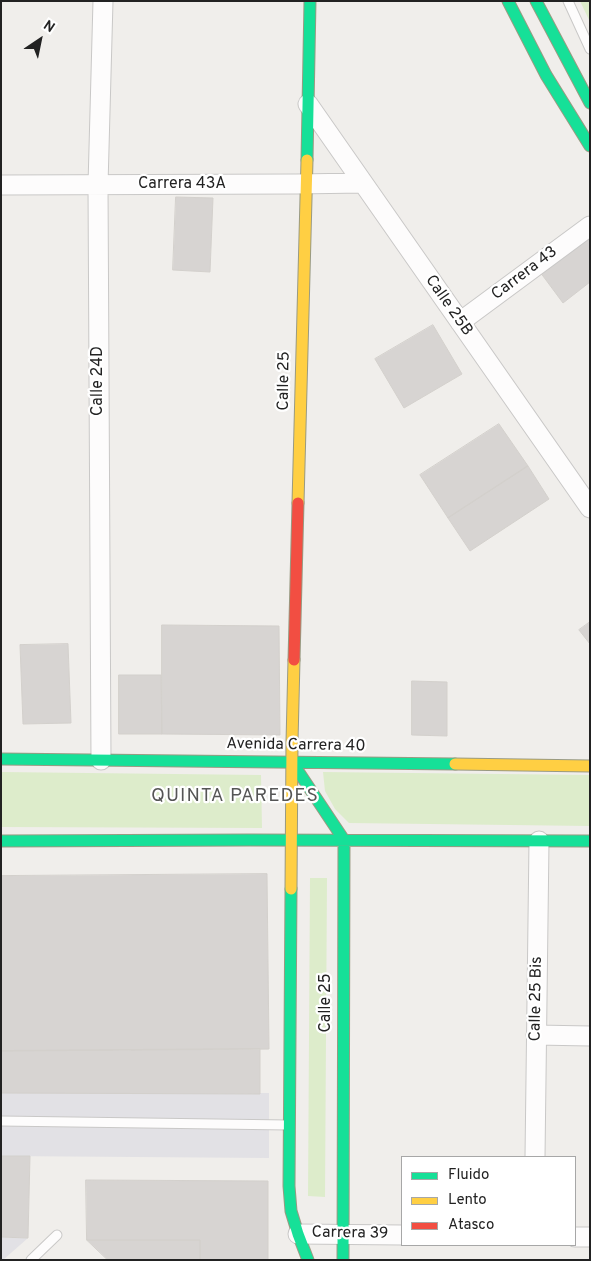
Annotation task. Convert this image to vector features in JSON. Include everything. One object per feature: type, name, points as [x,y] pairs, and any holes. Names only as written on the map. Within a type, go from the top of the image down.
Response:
[{"type":"street","name":"Calle 24D","points":[[101,760],[98,185],[103,1]]},
{"type":"street","name":"Calle 25","points":[[308,1260],[291,1211],[289,1125],[292,762],[310,1]]},
{"type":"street","points":[[508,1],[519,25],[570,117],[590,146]]},
{"type":"street","points":[[536,1],[590,103]]},
{"type":"street","name":"Calle 25B","points":[[308,104],[590,508]]},
{"type":"street","name":"Carrera 43A","points":[[1,185],[363,183]]},
{"type":"street","name":"Carrera 43","points":[[460,322],[590,226]]},
{"type":"street","name":"Avenida Carrera 40","points":[[1,759],[590,766]]},
{"type":"street","points":[[292,762],[344,840]]},
{"type":"street","name":"Calle 25","points":[[343,1260],[344,840]]},
{"type":"street","points":[[1,841],[590,841]]},
{"type":"street","name":"Calle 25 Bis","points":[[535,1156],[539,841]]},
{"type":"street","points":[[536,1034],[590,1036]]},
{"type":"street","name":"Carrera 39","points":[[298,1234],[401,1235]]},
{"type":"street","points":[[576,1237],[590,1237]]},
{"type":"lane","points":[[568,1],[590,49]]},
{"type":"lane","points":[[1,1121],[289,1125]]},
{"type":"lane","points":[[31,1260],[57,1235]]},
{"type":"green space","points":[[580,1],[590,1],[590,22]]},
{"type":"green space","points":[[1,772],[261,775],[262,828],[1,827]]},
{"type":"green space","points":[[323,772],[590,775],[590,826],[349,823],[335,809],[325,791]]},
{"type":"green space","points":[[310,878],[327,878],[325,1197],[308,1196]]},
{"type":"shaded area","points":[[1,1093],[269,1093],[269,1158],[1,1156]]},
{"type":"shaded area","points":[[1,1237],[28,1238],[1,1260]]},
{"type":"building","points":[[176,197],[213,198],[210,272],[173,270]]},
{"type":"building","points":[[590,234],[590,282],[563,303],[540,272]]},
{"type":"building","points":[[433,325],[462,374],[404,408],[375,359]]},
{"type":"building","points":[[499,424],[528,466],[448,518],[420,475]]},
{"type":"building","points":[[528,466],[549,499],[470,551],[448,518]]},
{"type":"building","points":[[590,622],[590,644],[579,630]]},
{"type":"building","points":[[162,625],[279,626],[280,735],[162,734]]},
{"type":"building","points":[[68,644],[71,723],[23,724],[20,645]]},
{"type":"building","points":[[119,675],[161,675],[162,734],[119,734]]},
{"type":"building","points":[[412,681],[447,682],[447,736],[412,735]]},
{"type":"building","points":[[267,874],[269,1049],[1,1051],[1,876]]},
{"type":"building","points":[[260,1049],[260,1094],[1,1093],[1,1051]]},
{"type":"building","points":[[1,1156],[30,1156],[28,1238],[1,1237]]},
{"type":"building","points":[[86,1180],[268,1181],[268,1260],[200,1260],[200,1240],[87,1240]]},
{"type":"building","points":[[87,1240],[200,1240],[200,1260],[108,1260]]},
{"type":"traffic: fast","points":[[307,160],[310,1]]},
{"type":"traffic: fast","points":[[508,1],[546,75],[590,146]]},
{"type":"traffic: fast","points":[[536,1],[590,103]]},
{"type":"traffic: fast","points":[[1,759],[455,764]]},
{"type":"traffic: fast","points":[[292,762],[344,840],[343,1260]]},
{"type":"traffic: fast","points":[[1,841],[590,841]]},
{"type":"traffic: fast","points":[[291,889],[289,1186],[291,1211],[308,1260]]},
{"type":"traffic: slow","points":[[298,503],[307,160]]},
{"type":"traffic: slow","points":[[291,889],[294,660]]},
{"type":"traffic: slow","points":[[455,764],[590,766]]},
{"type":"traffic: jam","points":[[294,660],[298,503]]},
{"type":"district","name":"QUINTA PAREDES","points":[[235,797]]}]
